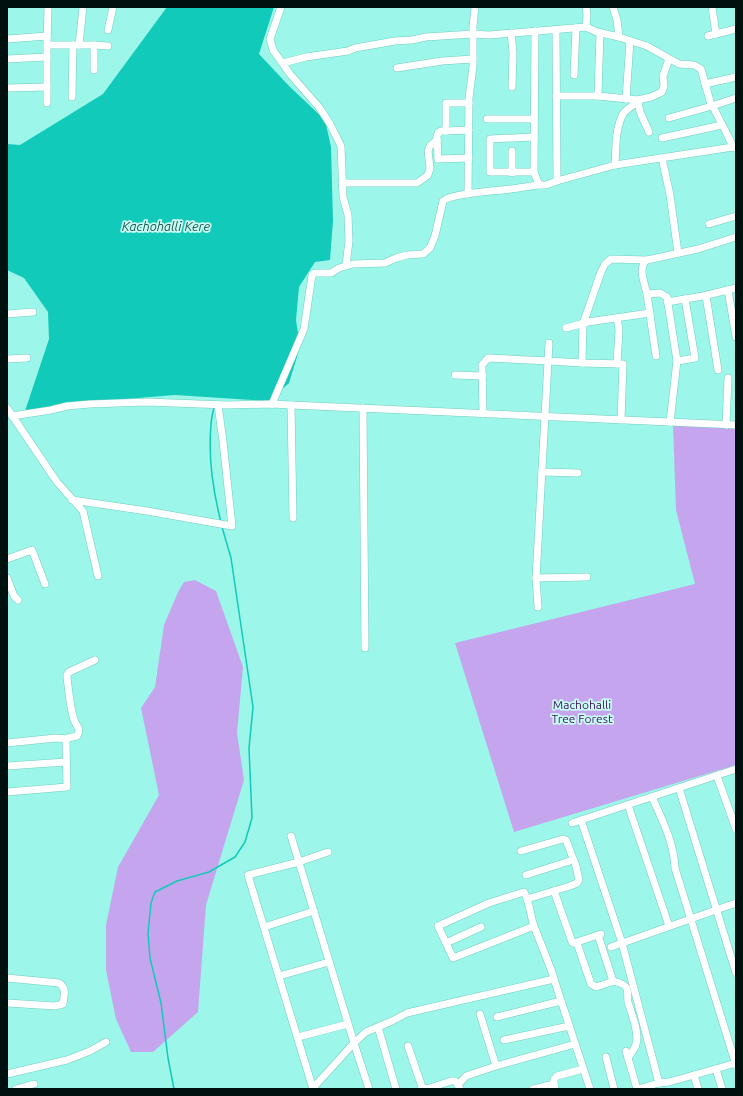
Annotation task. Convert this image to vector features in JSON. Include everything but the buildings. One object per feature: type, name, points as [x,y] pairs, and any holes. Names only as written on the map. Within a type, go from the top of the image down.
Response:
[{"type":"street","points":[[47,103],[48,7]]},
{"type":"street","points":[[72,97],[76,45],[83,7]]},
{"type":"street","points":[[108,30],[113,7]]},
{"type":"street","points":[[281,7],[270,40],[273,50],[290,74],[319,107],[330,124],[341,146],[343,197],[348,215],[349,241],[346,265]]},
{"type":"street","points":[[468,194],[469,103],[473,59],[475,7]]},
{"type":"street","points":[[586,7],[586,27]]},
{"type":"street","points":[[613,7],[617,20],[619,37]]},
{"type":"street","points":[[712,7],[716,34]]},
{"type":"street","points":[[272,404],[304,329],[312,275],[315,273],[331,273],[346,265],[385,263],[402,257],[423,254],[430,248],[435,236],[443,201],[446,198],[546,185],[615,165],[692,152],[734,147],[712,106],[701,69],[694,65],[679,64],[647,46],[619,37],[600,33],[586,27],[489,35],[437,35],[355,48],[348,51],[306,57],[283,63]]},
{"type":"street","points":[[574,75],[576,28]]},
{"type":"street","points":[[556,30],[557,181]]},
{"type":"street","points":[[708,36],[736,30]]},
{"type":"street","points":[[535,31],[534,172],[539,185]]},
{"type":"street","points":[[511,33],[513,52],[512,87]]},
{"type":"street","points":[[598,96],[600,33]]},
{"type":"street","points":[[7,39],[47,36]]},
{"type":"street","points":[[626,99],[630,41]]},
{"type":"street","points":[[47,45],[108,46]]},
{"type":"street","points":[[94,45],[94,70]]},
{"type":"street","points":[[7,59],[47,57]]},
{"type":"street","points":[[397,68],[442,61],[473,59]]},
{"type":"street","points":[[615,165],[617,135],[624,114],[638,101],[662,92],[664,86],[663,76],[669,59]]},
{"type":"street","points":[[705,84],[736,77]]},
{"type":"street","points":[[7,88],[47,87]]},
{"type":"street","points":[[556,96],[598,96],[638,101]]},
{"type":"street","points":[[669,118],[736,98]]},
{"type":"street","points":[[638,101],[640,112],[649,132]]},
{"type":"street","points":[[446,131],[443,104],[469,103]]},
{"type":"street","points":[[487,119],[534,119]]},
{"type":"street","points":[[662,138],[722,125]]},
{"type":"street","points":[[469,130],[441,131],[438,133],[437,140],[438,159],[469,158]]},
{"type":"street","points":[[534,138],[490,139],[490,172],[534,172]]},
{"type":"street","points":[[342,183],[417,183],[428,175],[430,168],[428,151],[430,146],[437,140]]},
{"type":"street","points":[[512,151],[512,173]]},
{"type":"street","points":[[662,158],[670,195],[678,253]]},
{"type":"street","points":[[709,224],[736,216]]},
{"type":"street","points":[[582,363],[582,324],[601,272],[605,264],[611,259],[647,260],[698,249],[736,237]]},
{"type":"street","points":[[647,260],[642,266],[656,356]]},
{"type":"street","points":[[667,302],[706,296],[736,288]]},
{"type":"street","points":[[728,290],[736,338]]},
{"type":"street","points":[[647,294],[660,293],[667,297],[677,361],[670,422]]},
{"type":"street","points":[[706,296],[718,370]]},
{"type":"street","points":[[677,361],[695,358],[685,299]]},
{"type":"street","points":[[7,314],[33,312]]},
{"type":"street","points":[[566,328],[650,313]]},
{"type":"street","points":[[617,318],[619,330],[617,364]]},
{"type":"street","points":[[538,607],[536,578],[549,343]]},
{"type":"street","points":[[7,359],[27,358]]},
{"type":"street","points":[[483,414],[482,365],[488,358],[548,362],[623,364],[621,420]]},
{"type":"street","points":[[454,375],[483,376]]},
{"type":"street","points":[[726,424],[728,378]]},
{"type":"street","points":[[12,416],[67,406],[147,402],[215,405],[272,404],[736,425]]},
{"type":"street","points":[[72,500],[148,511],[232,526],[223,441],[215,405]]},
{"type":"street","points":[[291,405],[293,518]]},
{"type":"street","points":[[7,408],[57,482],[83,511],[98,576]]},
{"type":"street","points":[[363,408],[364,648]]},
{"type":"street","points":[[542,472],[578,473]]},
{"type":"street","points":[[7,559],[32,550],[45,584]]},
{"type":"street","points":[[536,578],[587,577]]},
{"type":"street","points":[[7,578],[14,596],[18,600]]},
{"type":"street","points":[[7,743],[56,738],[67,739],[77,736],[79,730],[75,723],[72,711],[67,675],[69,672],[95,660]]},
{"type":"street","points":[[7,792],[67,787],[67,739]]},
{"type":"street","points":[[7,766],[66,762]]},
{"type":"street","points":[[572,823],[736,769]]},
{"type":"street","points":[[717,776],[736,829]]},
{"type":"street","points":[[679,788],[736,974]]},
{"type":"street","points":[[577,942],[591,984],[596,987],[612,981],[624,984],[627,988],[628,1000],[637,1039],[634,1050],[627,1054],[640,1089],[659,1083],[670,1085],[694,1075],[736,1064],[675,868],[675,859],[667,833],[652,797]]},
{"type":"street","points":[[628,805],[669,926]]},
{"type":"street","points":[[581,820],[622,943],[659,1083]]},
{"type":"street","points":[[291,836],[369,1089]]},
{"type":"street","points":[[521,851],[563,838],[566,840],[579,880],[577,883],[554,891],[527,898]]},
{"type":"street","points":[[314,1089],[248,875],[299,862],[328,852]]},
{"type":"street","points":[[526,875],[573,860]]},
{"type":"street","points":[[554,891],[571,941],[574,943],[599,934],[612,981]]},
{"type":"street","points":[[534,926],[452,958],[438,926],[489,903],[524,892],[534,926],[554,979],[590,1089]]},
{"type":"street","points":[[611,947],[691,918],[736,904]]},
{"type":"street","points":[[264,926],[314,911]]},
{"type":"street","points":[[446,943],[481,927]]},
{"type":"street","points":[[279,976],[329,962]]},
{"type":"street","points":[[7,978],[59,983],[65,990],[63,1004],[60,1005],[7,1003]]},
{"type":"street","points":[[314,1089],[354,1043],[366,1032],[407,1013],[554,979]]},
{"type":"street","points":[[497,1017],[561,1001]]},
{"type":"street","points":[[480,1014],[496,1066]]},
{"type":"street","points":[[298,1037],[348,1024]]},
{"type":"street","points":[[504,1040],[569,1026]]},
{"type":"street","points":[[378,1027],[396,1089]]},
{"type":"street","points":[[7,1074],[67,1060],[90,1051],[106,1042]]},
{"type":"street","points":[[408,1046],[424,1089],[451,1081],[455,1081],[459,1087],[466,1076],[575,1044]]},
{"type":"street","points":[[606,1056],[614,1089]]},
{"type":"street","points":[[533,1089],[555,1086],[554,1079],[557,1076],[583,1068]]},
{"type":"street","points":[[716,1069],[722,1089]]},
{"type":"street","points":[[694,1075],[698,1089]]},
{"type":"street","points":[[16,1089],[34,1084]]},
{"type":"green space","name":"Machohalli Tree Forest","points":[[673,425],[736,428],[736,765],[514,832],[455,643],[695,584],[676,510]]},
{"type":"green space","points":[[195,580],[216,591],[243,667],[237,733],[244,780],[206,905],[198,1012],[153,1052],[131,1052],[116,1019],[106,970],[106,925],[118,867],[159,795],[141,708],[155,687],[164,625],[178,592],[184,582]]},
{"type":"water","name":"Kachohalli Kere","points":[[167,7],[274,7],[259,54],[289,86],[325,120],[331,147],[333,221],[330,260],[315,262],[299,287],[296,320],[300,347],[289,383],[269,401],[175,395],[65,404],[23,417],[49,339],[48,312],[24,278],[7,270],[7,144],[20,145],[103,94]]},
{"type":"waterway","points":[[214,407],[211,423],[210,450],[214,486],[221,522]]},
{"type":"waterway","points":[[174,1089],[168,1058],[161,1003],[150,958],[148,933],[151,903],[155,892],[177,881],[209,872],[235,857],[245,842],[252,818],[249,748],[253,707],[231,558],[222,527]]}]
